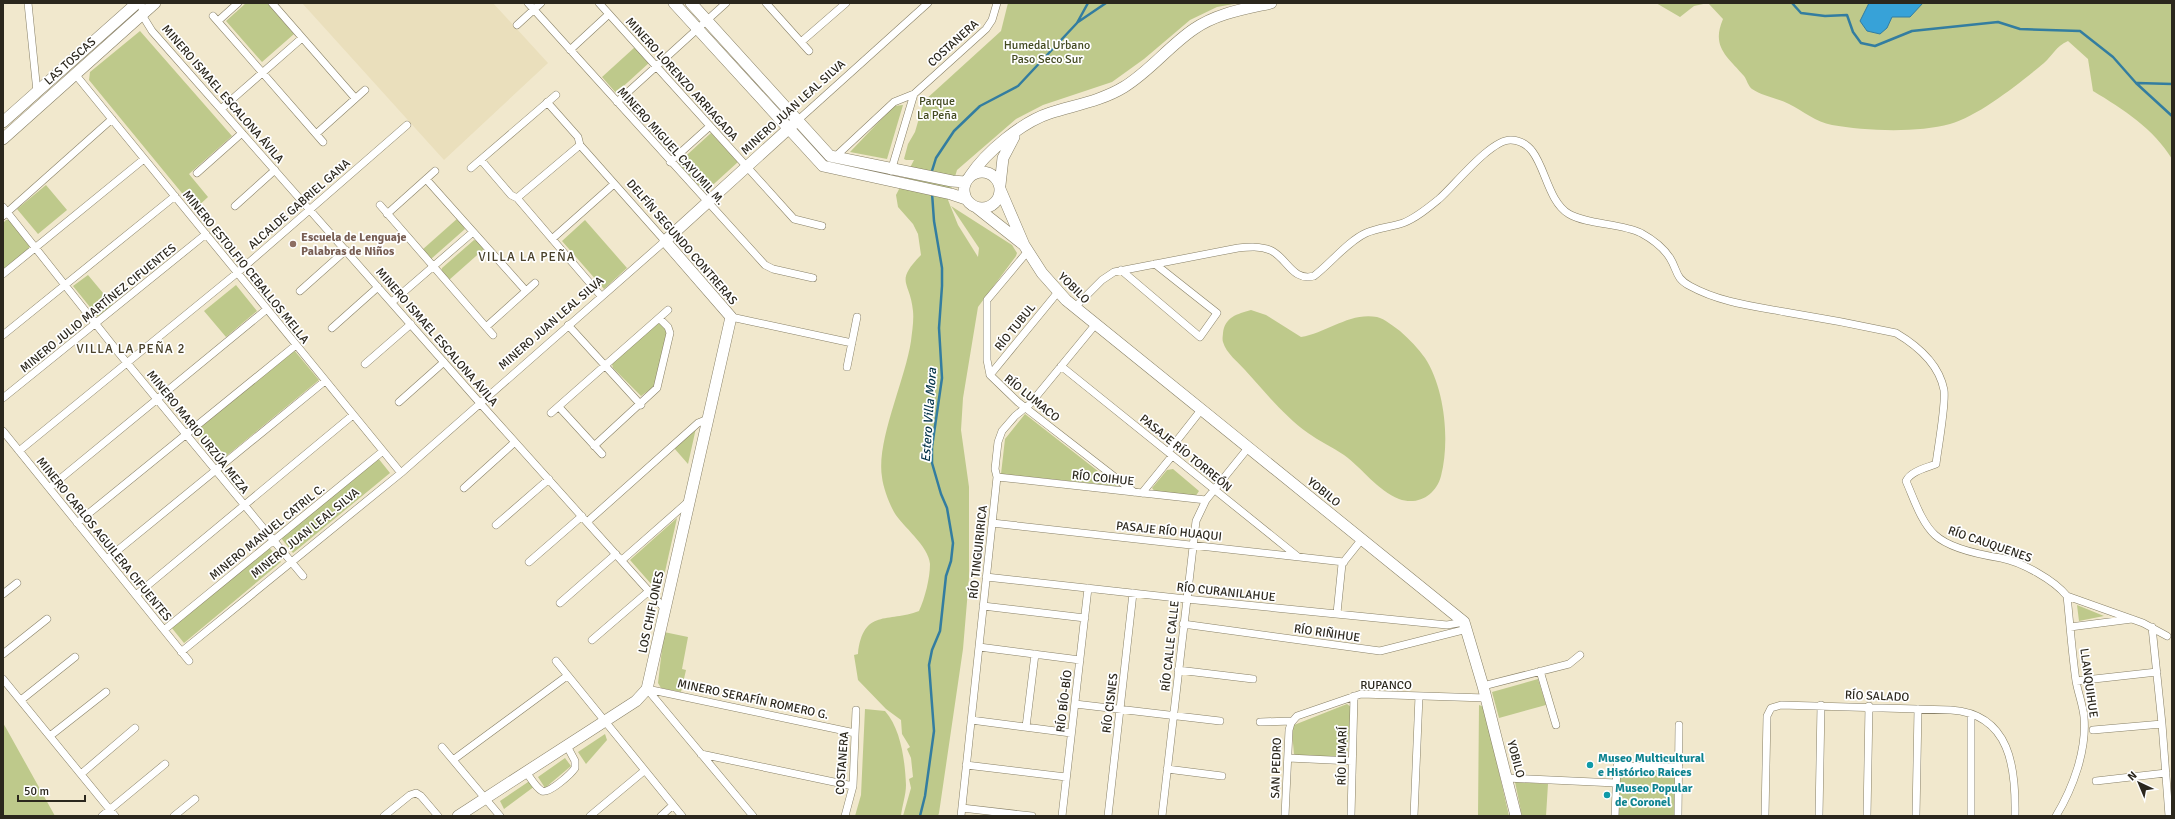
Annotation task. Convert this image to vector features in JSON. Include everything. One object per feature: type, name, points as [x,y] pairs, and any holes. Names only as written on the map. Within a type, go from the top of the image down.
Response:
[{"type":"street","points":[[28,3],[37,92]]},
{"type":"street","name":"LAS TOSCAS","points":[[3,122],[137,3]]},
{"type":"street","name":"LAS TOSCAS","points":[[3,139],[75,74],[142,8],[155,3]]},
{"type":"street","points":[[238,3],[215,18],[323,142]]},
{"type":"street","points":[[272,3],[355,98]]},
{"type":"street","name":"MINERO MIGUEL CAYUMIL M.","points":[[528,3],[670,162],[768,267],[813,278]]},
{"type":"street","points":[[516,25],[541,3]]},
{"type":"street","name":"MINERO LORENZO ARRIAGADA","points":[[599,3],[794,219],[822,226]]},
{"type":"street","points":[[674,3],[787,129],[823,166],[951,194],[966,199]]},
{"type":"street","points":[[691,3],[826,153],[835,157],[952,181],[968,179],[964,191],[966,199]]},
{"type":"street","points":[[617,102],[726,3]]},
{"type":"street","points":[[766,3],[809,51]]},
{"type":"street","name":"MINERO JUAN LEAL SILVA","points":[[181,652],[401,473],[479,402],[665,241],[746,166],[928,3]]},
{"type":"street","name":"COSTANERA","points":[[835,157],[894,102],[914,94],[986,29],[992,20],[997,3]]},
{"type":"street","name":"YOBILO","points":[[968,179],[986,156],[1018,131],[1040,117],[1098,99],[1124,87],[1203,23],[1226,14],[1271,3]]},
{"type":"street","points":[[801,42],[841,5]]},
{"type":"street","name":"MINERO ISMAEL ESCALONA ÁVILA","points":[[142,8],[148,25],[221,110],[479,402],[664,608]]},
{"type":"street","points":[[570,50],[609,14]]},
{"type":"street","points":[[221,110],[302,38]]},
{"type":"street","name":"MINERO ESTOLFIO CEBALLOS MELLA","points":[[75,74],[401,473]]},
{"type":"street","points":[[316,134],[365,90]]},
{"type":"street","points":[[889,181],[914,94]]},
{"type":"street","points":[[471,168],[556,95]]},
{"type":"street","name":"DELFÍN SEGUNDO CONTRERAS","points":[[547,102],[578,137],[580,145],[731,317],[852,343]]},
{"type":"street","points":[[4,212],[112,119]]},
{"type":"street","name":"ALCALDE GABRIEL GANA","points":[[19,451],[237,273],[408,125]]},
{"type":"street","points":[[670,162],[710,126]]},
{"type":"street","name":"YOBILO","points":[[976,207],[984,208],[993,205],[998,198],[1003,158],[1018,131]]},
{"type":"street","points":[[197,173],[242,133]]},
{"type":"street","name":"RÍO CAUQUENES","points":[[1154,264],[1254,246],[1271,250],[1298,275],[1307,278],[1314,276],[1366,233],[1404,223],[1420,214],[1461,179],[1482,155],[1497,143],[1510,139],[1523,142],[1534,152],[1541,165],[1549,190],[1569,214],[1640,232],[1658,244],[1670,258],[1678,279],[1691,286],[1722,300],[1896,333],[1920,349],[1930,362],[1944,392],[1936,464],[1909,476],[1906,482],[1926,524],[1938,538],[1976,554],[2003,558],[2039,574],[2054,582],[2067,596]]},
{"type":"street","points":[[517,198],[580,145]]},
{"type":"street","points":[[3,274],[144,159]]},
{"type":"street","points":[[481,160],[511,195],[517,198],[601,296]]},
{"type":"street","points":[[235,206],[275,170]]},
{"type":"street","points":[[387,214],[435,171]]},
{"type":"street","name":"YOBILO","points":[[968,179],[978,172],[987,172],[995,177],[1026,248],[1058,292],[1074,308],[1362,539],[1465,626],[1483,686],[1516,816]]},
{"type":"street","points":[[426,179],[526,291]]},
{"type":"street","points":[[552,239],[614,184]]},
{"type":"street","points":[[3,335],[175,196]]},
{"type":"street","name":"YOBILO","points":[[966,199],[1026,248]]},
{"type":"street","points":[[380,205],[493,335]]},
{"type":"street","name":"MINERO MARIO URZÚA MEZA","points":[[4,212],[36,248],[127,363],[303,576]]},
{"type":"street","points":[[392,302],[473,232]]},
{"type":"street","name":"MINERO JULIO MARTÍNEZ CIFUENTES","points":[[3,398],[206,234]]},
{"type":"street","name":"RÍO LUMACO","points":[[1026,248],[987,300],[987,360],[990,375],[996,383],[1026,407],[1138,493]]},
{"type":"street","points":[[300,291],[346,250]]},
{"type":"street","points":[[1074,308],[1102,280],[1121,270],[1154,264],[1217,313],[1200,337],[1121,270]]},
{"type":"street","points":[[486,327],[535,283]]},
{"type":"street","points":[[332,328],[378,287]]},
{"type":"street","name":"RÍO TUBUL","points":[[990,375],[1058,292]]},
{"type":"street","points":[[49,488],[267,309]]},
{"type":"street","points":[[551,414],[668,310]]},
{"type":"street","name":"LOS CHIFLONES","points":[[647,689],[664,608],[731,317]]},
{"type":"street","points":[[847,367],[857,317]]},
{"type":"street","points":[[594,446],[641,405],[657,388],[670,333],[668,327],[660,318]]},
{"type":"street","points":[[365,364],[411,324]]},
{"type":"street","points":[[568,325],[641,405]]},
{"type":"street","name":"RÍO TINGUIRIRICA","points":[[961,816],[997,477],[995,469],[1000,435],[1015,416],[1026,407],[1095,325]]},
{"type":"street","points":[[77,523],[296,345]]},
{"type":"street","points":[[399,402],[444,362]]},
{"type":"street","name":"PASAJE RÍO TORREÓN","points":[[1061,366],[1297,557]]},
{"type":"street","points":[[107,559],[325,380]]},
{"type":"street","points":[[559,407],[602,454]]},
{"type":"street","points":[[1138,493],[1170,454],[1201,410]]},
{"type":"street","points":[[136,595],[353,415]]},
{"type":"street","points":[[587,522],[698,423],[708,419]]},
{"type":"street","name":"MINERO CARLOS AGUILERA CIFUENTES","points":[[3,431],[189,661]]},
{"type":"street","points":[[464,488],[515,442]]},
{"type":"street","name":"RÍO CALLE CALLE","points":[[1162,816],[1192,545],[1196,521],[1206,500],[1248,448]]},
{"type":"street","name":"MINERO MANUEL CATRIL C.","points":[[164,630],[383,451]]},
{"type":"street","name":"RÍO COIHUE","points":[[997,477],[1206,500]]},
{"type":"street","points":[[496,525],[549,479]]},
{"type":"street","points":[[622,560],[689,501]]},
{"type":"street","points":[[529,562],[582,516]]},
{"type":"street","name":"PASAJE RÍO HUAQUI","points":[[992,523],[1344,562]]},
{"type":"street","points":[[1337,613],[1340,572],[1344,562],[1362,539]]},
{"type":"street","points":[[560,603],[616,554]]},
{"type":"street","name":"RÍO CURANILAHUE","points":[[986,577],[1186,599],[1465,626]]},
{"type":"street","points":[[3,594],[17,582]]},
{"type":"street","name":"RÍO BÍO-BÍO","points":[[1062,816],[1088,588]]},
{"type":"street","points":[[592,640],[649,591]]},
{"type":"street","name":"RÍO CISNES","points":[[1108,816],[1133,593]]},
{"type":"street","points":[[2067,596],[2133,619],[2152,627],[2167,636]]},
{"type":"street","name":"LLANQUIHUE","points":[[2056,816],[2074,777],[2083,740],[2084,716],[2076,681],[2067,596]]},
{"type":"street","points":[[983,606],[1084,618]]},
{"type":"street","points":[[3,654],[46,618]]},
{"type":"street","points":[[2070,627],[2133,619]]},
{"type":"street","name":"RÍO RIÑIHUE","points":[[1183,624],[1374,651],[1387,650],[1465,626]]},
{"type":"street","points":[[2152,627],[2170,814]]},
{"type":"street","points":[[979,648],[1080,660]]},
{"type":"street","points":[[1026,727],[1035,654]]},
{"type":"street","points":[[1483,686],[1568,664],[1580,656]]},
{"type":"street","points":[[20,700],[75,657]]},
{"type":"street","points":[[556,661],[604,722],[682,816]]},
{"type":"street","points":[[1178,670],[1253,679]]},
{"type":"street","points":[[1540,671],[1556,726]]},
{"type":"street","points":[[2076,681],[2157,672]]},
{"type":"street","points":[[453,760],[567,676]]},
{"type":"street","points":[[3,679],[116,816]]},
{"type":"street","points":[[458,816],[640,698],[647,689],[753,816]]},
{"type":"street","name":"MINERO SERAFÍN ROMERO G.","points":[[647,689],[855,733]]},
{"type":"street","points":[[50,736],[106,692]]},
{"type":"street","name":"RUPANCO","points":[[1292,721],[1300,715],[1354,696],[1370,694],[1486,698]]},
{"type":"street","name":"RÍO LIMARÍ","points":[[1351,816],[1354,696]]},
{"type":"street","points":[[1414,816],[1419,696]]},
{"type":"street","points":[[1074,704],[1220,721]]},
{"type":"street","name":"RÍO SALADO","points":[[1765,816],[1768,711],[1771,708],[1781,704],[1869,706],[1958,711],[1971,714],[1994,730],[2009,753],[2015,776],[2015,816]]},
{"type":"street","points":[[1819,816],[1820,705]]},
{"type":"street","points":[[1867,816],[1869,706]]},
{"type":"street","points":[[1916,816],[1918,709]]},
{"type":"street","name":"COSTANERA","points":[[845,816],[853,786],[856,710]]},
{"type":"street","points":[[1971,714],[1971,816]]},
{"type":"street","points":[[971,720],[1071,733]]},
{"type":"street","points":[[1260,722],[1292,721]]},
{"type":"street","name":"SAN PEDRO","points":[[1285,816],[1289,730],[1292,721]]},
{"type":"street","points":[[2093,730],[2162,724]]},
{"type":"street","points":[[1678,816],[1679,725]]},
{"type":"street","points":[[81,774],[135,728]]},
{"type":"street","points":[[526,772],[540,790],[550,790],[575,768],[575,761],[567,746]]},
{"type":"street","points":[[442,747],[500,816]]},
{"type":"street","points":[[701,754],[853,786]]},
{"type":"street","points":[[1288,758],[1352,761]]},
{"type":"street","points":[[102,816],[165,764]]},
{"type":"street","points":[[966,765],[1066,777]]},
{"type":"street","points":[[1615,816],[1617,766],[1678,767]]},
{"type":"street","points":[[1167,769],[1222,776]]},
{"type":"street","points":[[590,816],[644,771]]},
{"type":"street","points":[[2096,780],[2166,773]]},
{"type":"street","points":[[1507,778],[1616,782]]},
{"type":"street","points":[[384,816],[410,795],[416,793],[421,796],[438,816]]},
{"type":"street","points":[[174,816],[195,799]]},
{"type":"street","points":[[660,816],[673,806]]},
{"type":"street","points":[[962,808],[1032,816]]},
{"type":"shaded area","points":[[302,3],[493,3],[548,63],[444,160]]},
{"type":"green space","points":[[246,3],[267,3],[294,34],[262,62],[226,21]]},
{"type":"green space","name":"Humedal Urbano Paso Seco Sur","points":[[1008,3],[1239,3],[1217,7],[1190,20],[1144,59],[1112,82],[1043,105],[1016,119],[957,170],[948,200],[958,225],[978,257],[979,248],[951,206],[1012,245],[1017,253],[978,307],[963,398],[961,430],[969,487],[969,578],[963,649],[939,813],[938,816],[903,816],[911,788],[909,779],[913,777],[911,758],[907,749],[910,747],[902,734],[901,720],[886,709],[858,680],[854,655],[858,654],[861,639],[865,630],[871,623],[919,611],[927,588],[930,570],[930,564],[925,550],[894,512],[888,500],[882,477],[881,462],[883,446],[908,357],[911,341],[913,311],[906,277],[908,271],[921,255],[918,234],[913,224],[898,207],[896,195],[914,160],[904,159],[908,144],[915,132],[924,101],[1001,31]]},
{"type":"green space","points":[[1656,3],[1708,3],[1694,6],[1680,17]]},
{"type":"green space","points":[[1708,3],[2172,3],[2172,159],[2165,148],[2137,120],[2093,91],[2088,59],[2068,41],[2057,48],[2044,63],[2012,89],[1974,114],[1961,120],[1950,124],[1923,129],[1860,129],[1826,124],[1789,104],[1752,89],[1744,76],[1727,57],[1723,50],[1719,37],[1723,19]]},
{"type":"green space","points":[[140,31],[232,136],[189,174],[208,197],[195,209],[89,80],[90,72]]},
{"type":"green space","points":[[635,47],[650,62],[616,93],[602,77]]},
{"type":"green space","points":[[903,105],[887,159],[850,152],[894,106]]},
{"type":"green space","points":[[711,133],[738,162],[705,192],[678,163]]},
{"type":"green space","points":[[46,185],[67,210],[38,234],[17,209]]},
{"type":"green space","points":[[458,218],[465,229],[431,259],[422,250]]},
{"type":"green space","points":[[6,220],[10,220],[30,246],[28,250],[3,270],[3,223]]},
{"type":"green space","points":[[585,220],[627,268],[604,289],[562,241]]},
{"type":"green space","points":[[474,240],[477,241],[484,249],[449,280],[441,271],[442,268]]},
{"type":"green space","points":[[88,275],[113,305],[98,317],[73,286]]},
{"type":"green space","points":[[236,285],[257,311],[226,337],[204,311]]},
{"type":"green space","points":[[1251,310],[1266,315],[1301,337],[1311,335],[1357,317],[1367,316],[1383,319],[1410,340],[1425,358],[1432,371],[1441,400],[1444,416],[1444,462],[1439,483],[1435,489],[1425,497],[1413,501],[1406,501],[1391,495],[1384,491],[1344,455],[1308,433],[1283,411],[1229,354],[1223,342],[1223,333],[1226,323],[1232,317]]},
{"type":"green space","points":[[656,324],[662,324],[667,331],[656,385],[641,396],[613,368],[612,364]]},
{"type":"green space","points":[[294,350],[319,380],[219,462],[194,431]]},
{"type":"green space","points":[[1025,414],[1117,486],[1001,474],[1005,439]]},
{"type":"green space","points":[[696,428],[688,464],[674,448]]},
{"type":"green space","points":[[378,458],[390,473],[293,553],[281,538]]},
{"type":"green space","points":[[1173,469],[1199,491],[1195,497],[1156,493],[1152,488],[1167,470]]},
{"type":"green space","points":[[677,518],[660,594],[630,560]]},
{"type":"green space","points":[[269,547],[281,562],[184,643],[171,627]]},
{"type":"green space","points":[[2077,605],[2104,616],[2079,621]]},
{"type":"green space","points":[[664,632],[688,637],[682,669],[686,670],[681,692],[661,688],[658,683]]},
{"type":"green space","points":[[1538,679],[1546,705],[1499,718],[1492,692]]},
{"type":"green space","points":[[1347,704],[1351,707],[1347,757],[1297,756],[1294,754],[1292,732],[1294,725]]},
{"type":"green space","points":[[1479,705],[1484,707],[1509,816],[1478,816]]},
{"type":"green space","points":[[865,709],[885,711],[895,727],[905,766],[906,785],[901,816],[855,816],[861,795]]},
{"type":"green space","points":[[3,723],[6,728],[55,816],[3,816]]},
{"type":"green space","points":[[605,734],[607,740],[586,764],[578,752]]},
{"type":"green space","points":[[565,758],[571,766],[545,788],[538,777]]},
{"type":"green space","points":[[1624,769],[1669,771],[1675,776],[1674,816],[1618,816],[1619,773]]},
{"type":"green space","points":[[531,780],[535,786],[504,809],[500,801]]},
{"type":"green space","points":[[1515,782],[1548,784],[1546,816],[1522,816]]},
{"type":"water","points":[[1869,3],[1923,3],[1910,17],[1892,17],[1887,28],[1880,34],[1867,31],[1860,21]]},
{"type":"waterway","name":"Estero Villa Mora","points":[[931,174],[936,158],[954,131],[980,106],[1018,86],[1077,23],[1088,3]]},
{"type":"waterway","points":[[1078,22],[1106,3]]},
{"type":"waterway","points":[[1792,3],[1801,13],[1825,16],[1847,15],[1853,32],[1861,43],[1875,46],[1912,31],[1998,22],[2020,29],[2080,31],[2113,57],[2136,83],[2172,116]]},
{"type":"waterway","points":[[2137,83],[2172,84]]},
{"type":"waterway","name":"Estero Villa Mora","points":[[920,816],[925,796],[934,731],[929,665],[932,650],[940,631],[946,576],[951,561],[953,543],[947,508],[941,494],[932,463],[932,447],[942,378],[939,328],[942,268],[934,221],[932,193]]},
{"type":"place","name":"Escuela de Lenguaje Palabras de Niños","points":[[293,244]]},
{"type":"place","name":"Museo Multicultural e Histórico Raices","points":[[1590,765]]},
{"type":"place","name":"Museo Popular de Coronel","points":[[1607,795]]},
{"type":"district","name":"VILLA LA PEÑA","points":[[527,256]]},
{"type":"district","name":"VILLA LA PEÑA 2","points":[[131,348]]},
{"type":"park label","name":"Parque La Peña","points":[[937,108]]}]
